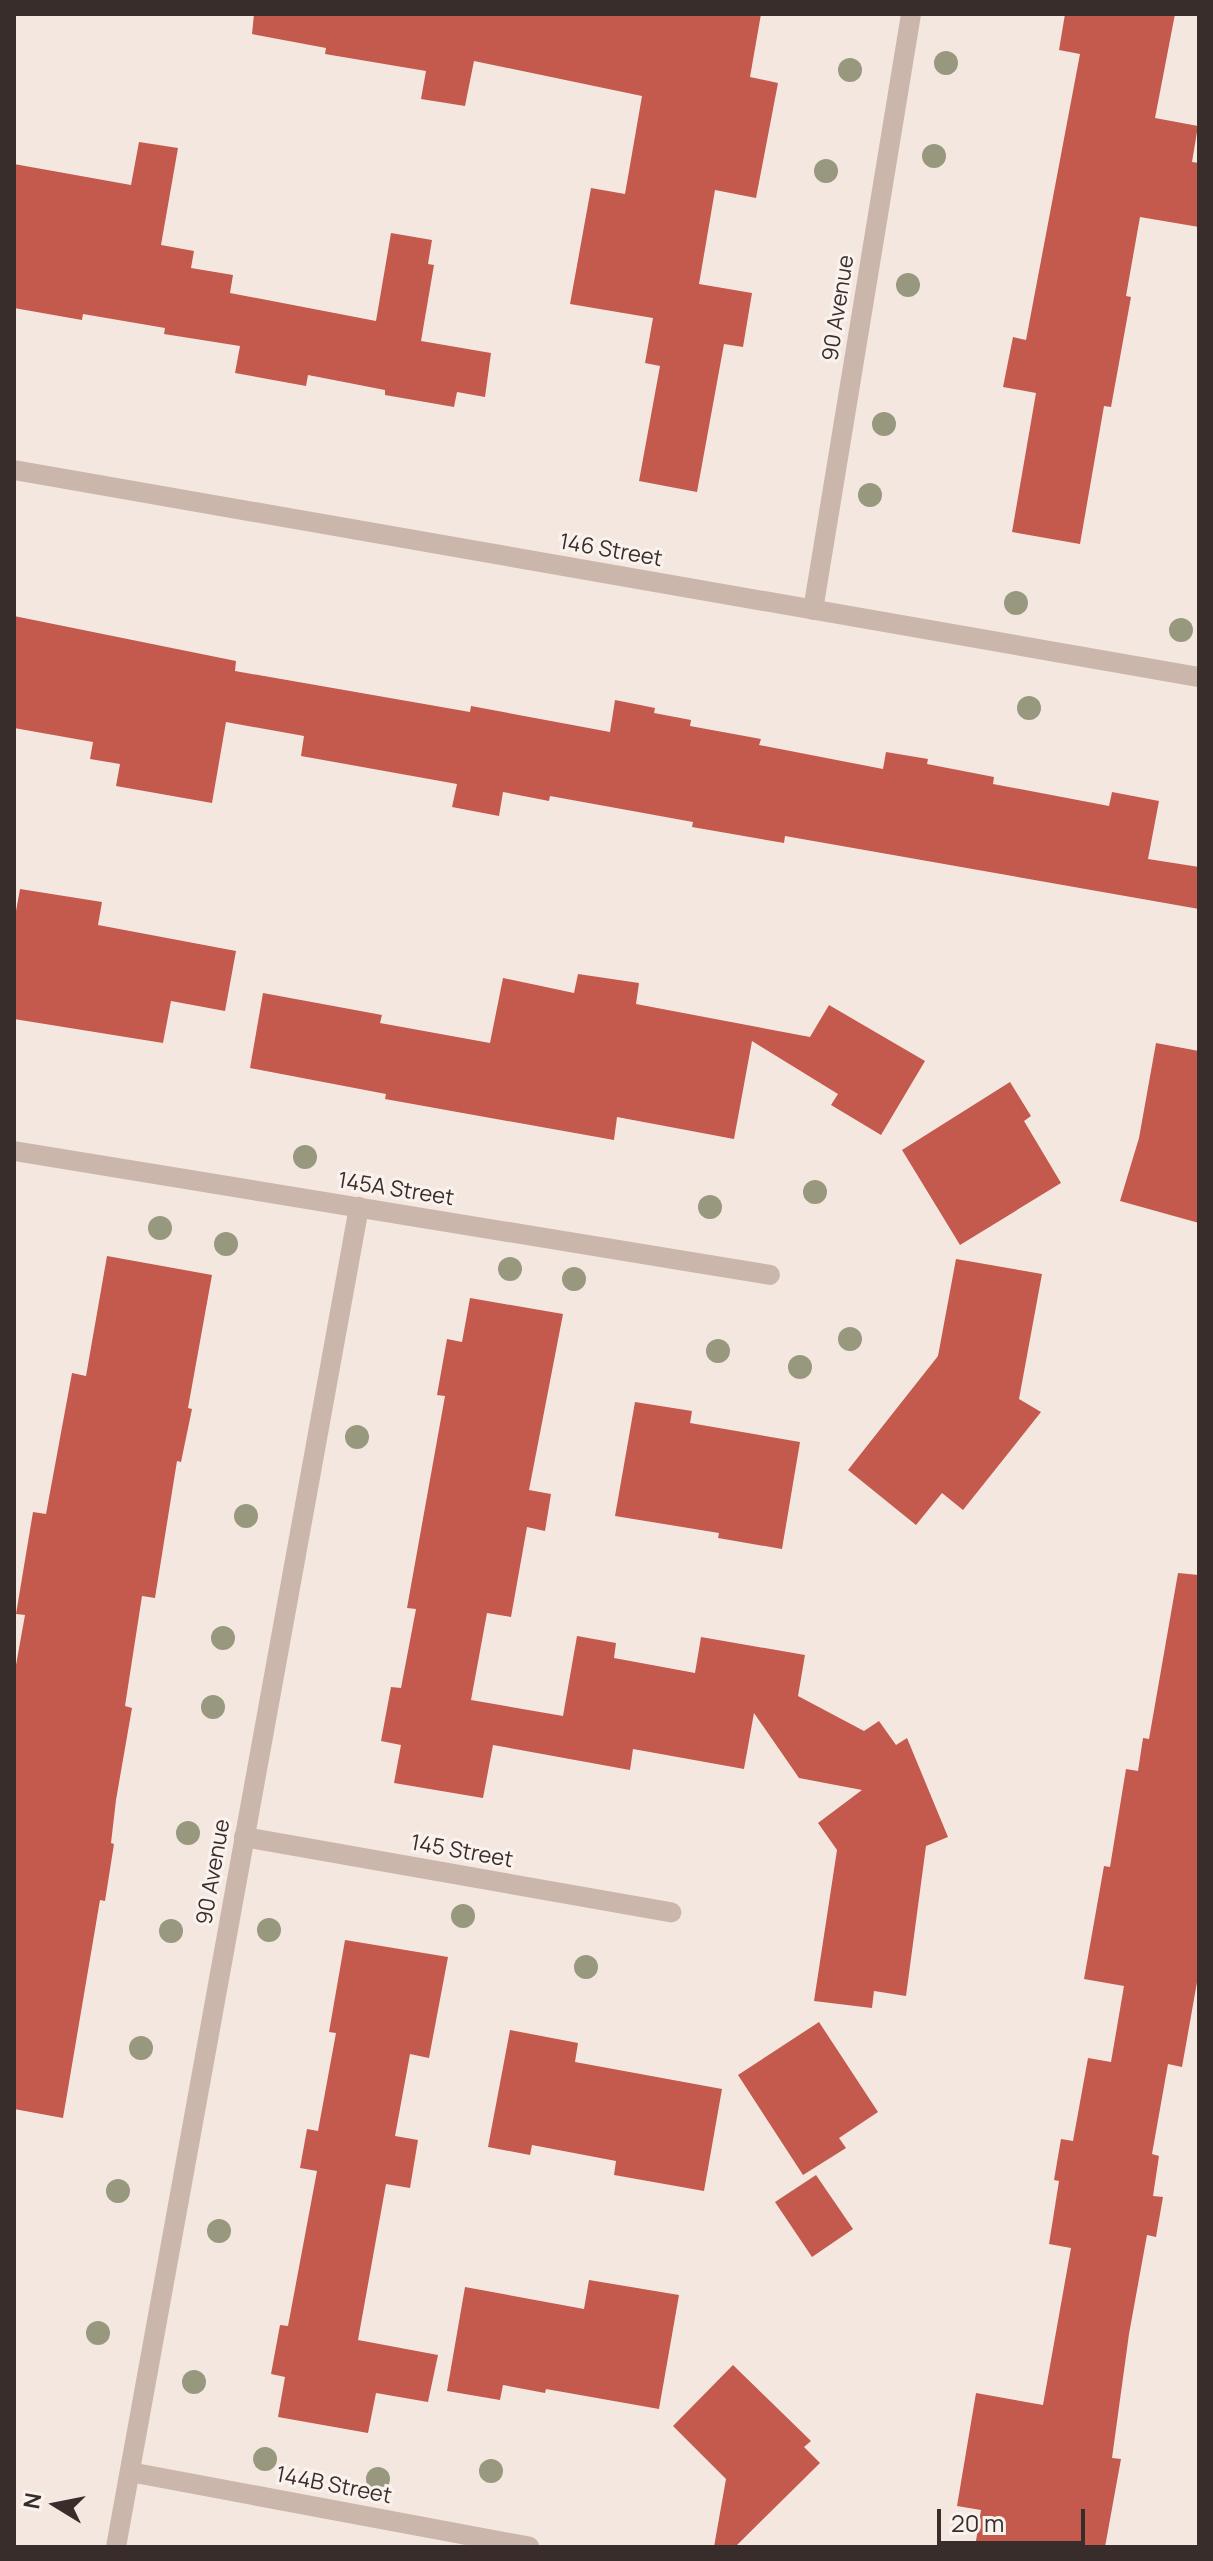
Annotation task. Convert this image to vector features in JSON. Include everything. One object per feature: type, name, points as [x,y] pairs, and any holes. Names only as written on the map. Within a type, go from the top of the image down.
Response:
[{"type":"street","name":"90 Avenue","points":[[813,610],[911,14]]},
{"type":"street","name":"146 Street","points":[[14,470],[1199,677]]},
{"type":"street","name":"145A Street","points":[[14,1151],[770,1275]]},
{"type":"street","name":"90 Avenue","points":[[116,2547],[359,1207]]},
{"type":"street","name":"145 Street","points":[[244,1837],[671,1912]]},
{"type":"street","name":"144B Street","points":[[130,2472],[529,2547]]},
{"type":"building","points":[[254,14],[761,14],[750,77],[778,83],[756,198],[715,190],[699,284],[752,293],[743,347],[724,344],[697,492],[639,481],[660,366],[645,363],[653,318],[570,304],[591,188],[625,194],[642,96],[474,61],[465,106],[421,99],[426,71],[325,54],[326,48],[252,34]]},
{"type":"building","points":[[1065,14],[1175,14],[1155,118],[1198,126],[1192,162],[1199,163],[1199,227],[1140,217],[1126,296],[1131,297],[1111,407],[1104,406],[1080,544],[1012,532],[1036,393],[1003,387],[1013,337],[1026,340],[1080,54],[1059,50]]},
{"type":"building","points":[[139,142],[178,148],[161,245],[194,251],[191,268],[233,275],[230,293],[376,321],[391,233],[432,240],[428,264],[434,265],[421,341],[491,353],[485,397],[457,392],[454,407],[385,395],[385,390],[308,375],[306,386],[235,373],[240,346],[164,334],[165,328],[83,314],[82,320],[14,308],[14,164],[131,185]]},
{"type":"building","points":[[14,616],[236,661],[235,671],[470,712],[471,706],[610,732],[615,700],[655,708],[654,713],[691,720],[690,726],[761,739],[759,745],[883,769],[886,752],[928,759],[927,764],[994,777],[993,784],[1109,806],[1112,792],[1159,801],[1148,859],[1199,867],[1199,909],[785,836],[784,843],[692,827],[693,822],[550,796],[549,801],[503,792],[499,816],[452,807],[457,784],[301,756],[304,736],[226,722],[212,803],[116,786],[120,764],[90,759],[93,742],[14,728]]},
{"type":"building","points":[[20,889],[102,902],[98,925],[236,951],[225,1011],[171,1001],[163,1043],[14,1019],[14,922]]},
{"type":"building","points":[[578,974],[639,983],[636,1004],[810,1037],[829,1005],[925,1061],[881,1135],[831,1105],[838,1094],[752,1041],[734,1139],[617,1117],[614,1140],[385,1099],[386,1094],[250,1068],[263,993],[382,1015],[380,1023],[490,1043],[503,978],[574,993]]},
{"type":"building","points":[[1156,1043],[1199,1051],[1199,1223],[1120,1201],[1139,1138]]},
{"type":"building","points":[[1010,1082],[1031,1116],[1024,1121],[1061,1183],[960,1245],[902,1150]]},
{"type":"building","points":[[107,1256],[212,1275],[188,1408],[192,1409],[181,1462],[177,1461],[155,1598],[142,1596],[125,1706],[132,1708],[116,1800],[111,1843],[114,1844],[105,1901],[100,1900],[63,2118],[14,2109],[14,1676],[25,1615],[16,1614],[33,1512],[46,1514],[72,1373],[86,1376]]},
{"type":"building","points":[[956,1259],[1042,1274],[1019,1399],[1041,1412],[963,1510],[942,1493],[916,1525],[848,1470],[938,1356]]},
{"type":"building","points":[[470,1298],[563,1314],[529,1490],[551,1494],[545,1531],[527,1527],[511,1617],[487,1613],[471,1700],[563,1716],[577,1636],[616,1643],[614,1658],[695,1673],[701,1637],[805,1655],[798,1696],[864,1731],[879,1721],[896,1745],[907,1738],[948,1837],[926,1846],[906,1996],[874,1991],[872,2008],[814,2001],[837,1850],[818,1823],[862,1790],[799,1778],[754,1713],[744,1769],[633,1749],[630,1770],[493,1745],[483,1798],[394,1783],[401,1745],[381,1741],[391,1687],[401,1688],[416,1609],[407,1608],[445,1396],[437,1395],[447,1339],[462,1342]]},
{"type":"building","points":[[635,1402],[692,1411],[690,1423],[800,1442],[782,1549],[718,1538],[719,1533],[615,1516]]},
{"type":"building","points":[[1178,1573],[1199,1575],[1199,1971],[1182,2067],[1168,2064],[1152,2154],[1159,2156],[1153,2196],[1163,2197],[1156,2237],[1147,2235],[1129,2334],[1112,2458],[1121,2459],[1105,2547],[975,2547],[981,2510],[957,2506],[976,2393],[1043,2405],[1071,2248],[1049,2244],[1059,2181],[1054,2180],[1061,2139],[1073,2141],[1088,2058],[1111,2062],[1124,1986],[1084,1979],[1104,1866],[1110,1867],[1126,1769],[1138,1771],[1143,1738],[1149,1739]]},
{"type":"building","points":[[345,1940],[448,1957],[429,2058],[410,2054],[395,2136],[418,2140],[410,2188],[386,2184],[358,2340],[438,2355],[428,2402],[376,2393],[368,2433],[278,2417],[285,2377],[271,2374],[280,2325],[288,2326],[317,2171],[300,2168],[307,2129],[318,2131],[336,2033],[329,2032]]},
{"type":"building","points":[[819,2022],[878,2112],[839,2138],[846,2148],[803,2175],[738,2075]]},
{"type":"building","points":[[510,2030],[578,2043],[575,2062],[722,2089],[704,2191],[614,2175],[616,2161],[532,2145],[530,2155],[488,2147]]},
{"type":"building","points":[[816,2175],[853,2229],[812,2257],[775,2202]]},
{"type":"building","points":[[589,2280],[679,2295],[659,2409],[546,2389],[545,2393],[503,2385],[500,2400],[447,2391],[465,2287],[584,2309]]},
{"type":"building","points":[[733,2365],[811,2441],[804,2447],[820,2463],[735,2547],[714,2547],[726,2479],[673,2426]]}]
